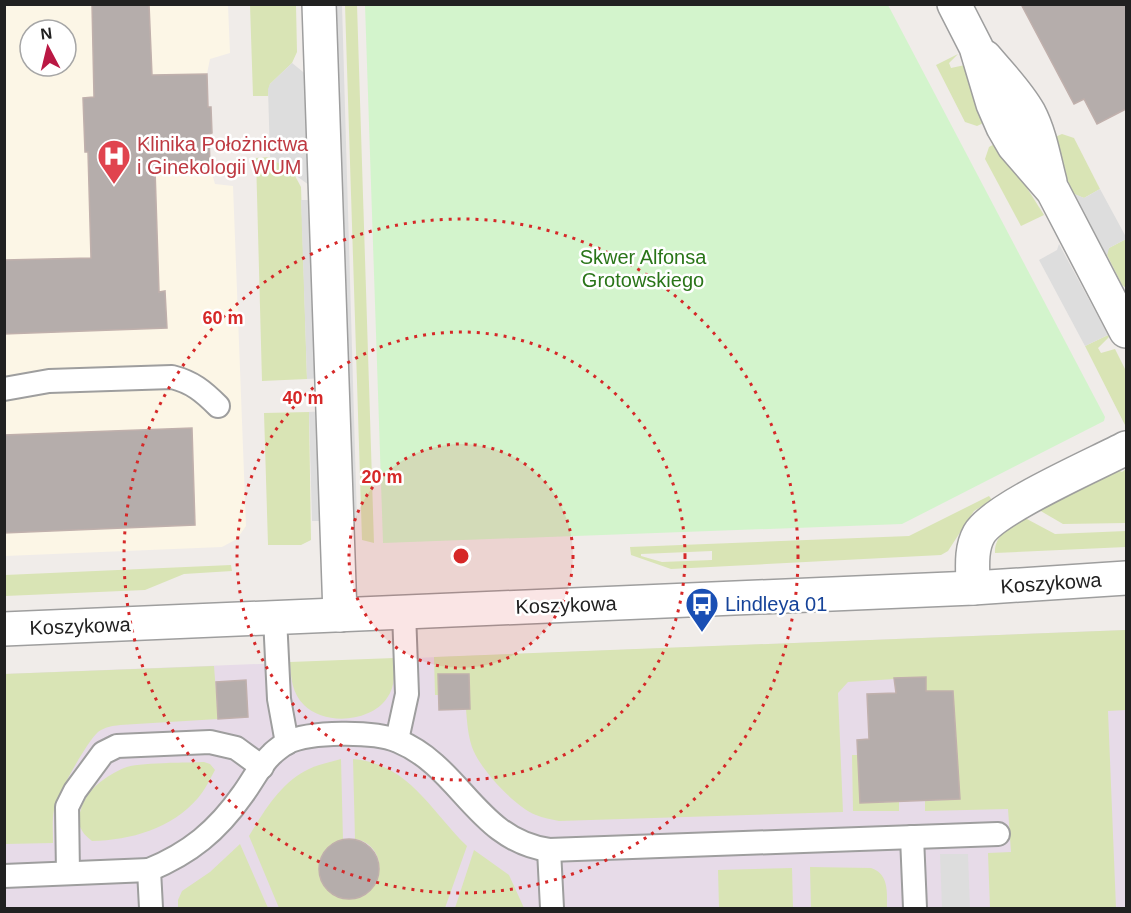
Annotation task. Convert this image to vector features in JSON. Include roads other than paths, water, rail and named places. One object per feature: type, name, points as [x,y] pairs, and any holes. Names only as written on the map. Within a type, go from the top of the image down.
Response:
[{"type":"street","points":[[319,4],[340,615]]},
{"type":"street","points":[[954,4],[976,47],[1029,113],[1053,191],[1126,331]]},
{"type":"street","points":[[973,588],[974,544],[980,532],[990,521],[1016,505],[1126,448]]},
{"type":"street","name":"Koszykowa","points":[[4,629],[973,588],[1126,578]]},
{"type":"lane","points":[[4,389],[49,381],[172,377],[188,381],[201,389],[218,406]]},
{"type":"lane","points":[[397,740],[407,694],[404,612]]},
{"type":"lane","points":[[275,618],[279,699],[287,743]]},
{"type":"lane","points":[[4,876],[149,870],[173,860],[218,826],[271,755],[287,743],[312,736],[346,734],[378,735],[397,740],[424,754],[446,774],[493,826],[532,847],[549,850],[998,834]]},
{"type":"lane","points":[[68,873],[67,807],[75,791],[103,753],[110,748],[210,742],[236,748],[262,767]]},
{"type":"lane","points":[[912,837],[915,909]]},
{"type":"lane","points":[[549,850],[552,909]]},
{"type":"lane","points":[[149,870],[151,909]]},
{"type":"place","name":"Klinika Położnictwa i Ginekologii WUM","points":[[114,185]]},
{"type":"place","name":"Lindleya 01","points":[[702,633]]},
{"type":"park label","name":"Skwer Alfonsa Grotowskiego","points":[[643,268]]}]
